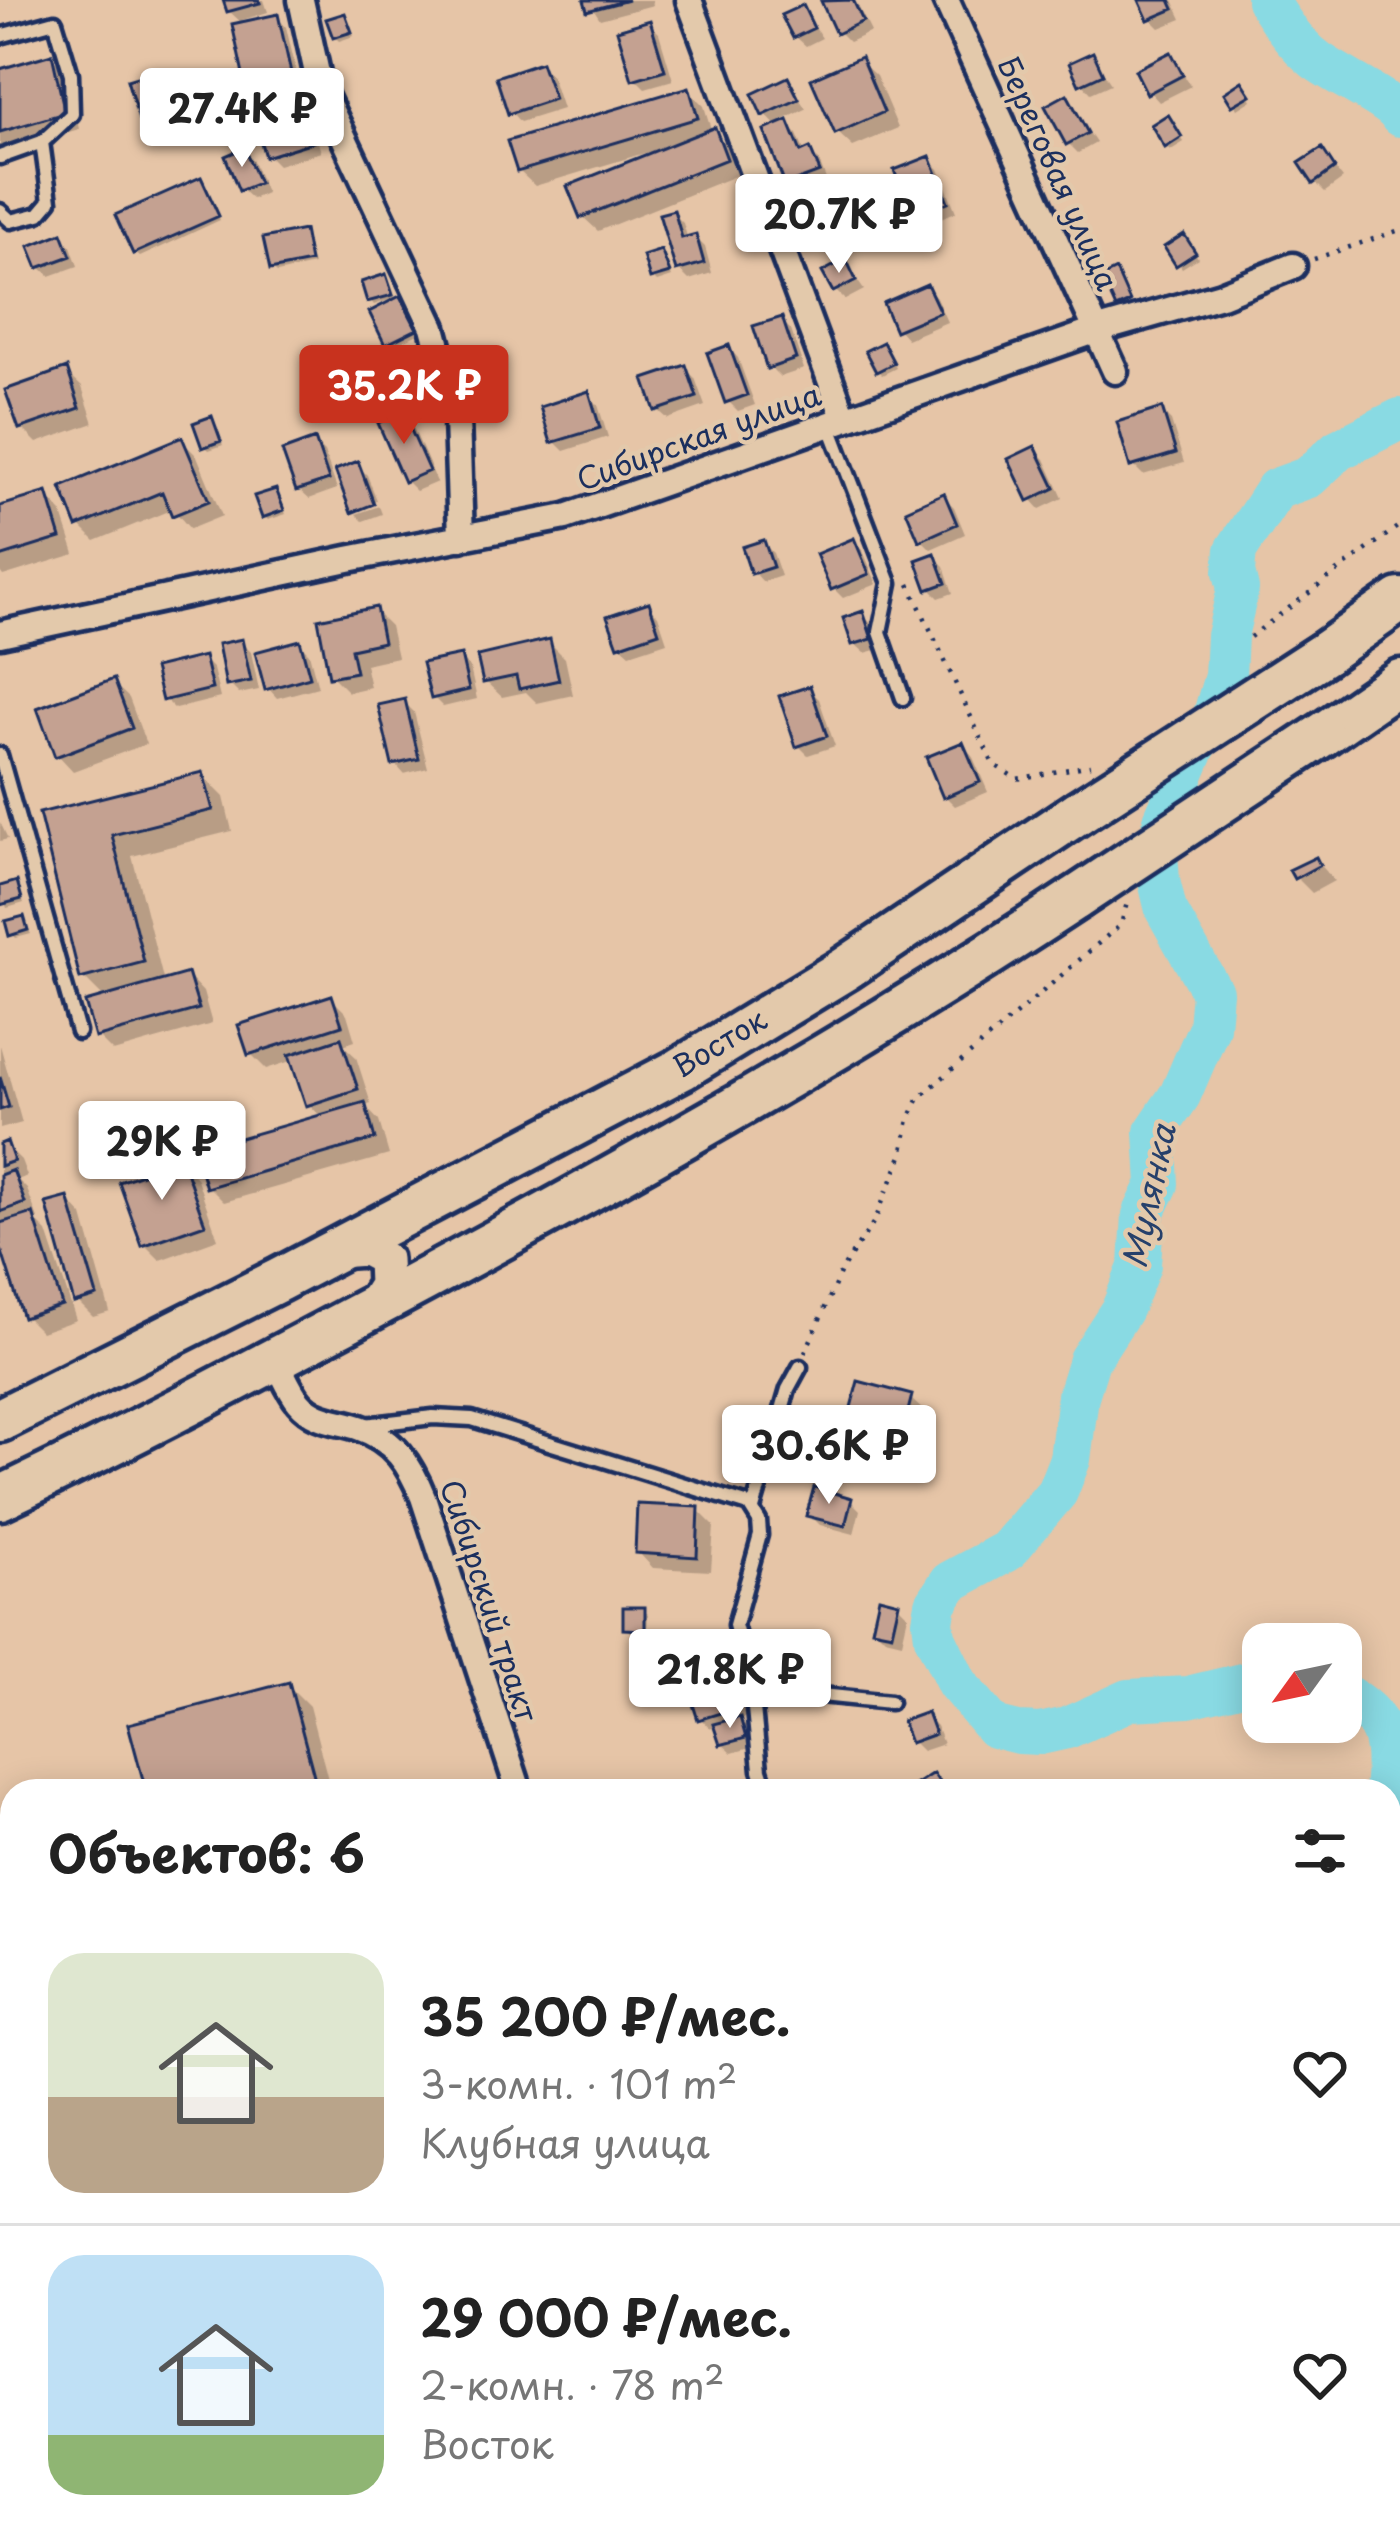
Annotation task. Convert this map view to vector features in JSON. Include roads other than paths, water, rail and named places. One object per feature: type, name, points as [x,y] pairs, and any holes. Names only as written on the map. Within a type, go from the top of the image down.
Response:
[{"type":"highway","name":"Восток","points":[[0,1420],[681,1069],[845,969],[1400,600]]},
{"type":"highway","points":[[0,1498],[370,1309],[876,1028],[1400,681]]},
{"type":"street","points":[[301,0],[320,87],[433,327],[457,419],[461,538]]},
{"type":"street","points":[[689,0],[836,420]]},
{"type":"street","name":"Береговая улица","points":[[946,0],[1115,371]]},
{"type":"street","name":"Сибирская улица","points":[[0,634],[566,518],[1095,331],[1221,295],[1292,266]]},
{"type":"street","points":[[328,1253],[365,1249],[385,1258],[385,1286],[370,1309]]},
{"type":"street","name":"Сибирский тракт","points":[[275,1359],[300,1403],[321,1418],[357,1426],[386,1440],[406,1459],[515,1779]]},
{"type":"lane","points":[[0,36],[55,21],[71,74],[72,114],[42,142],[0,157]]},
{"type":"lane","points":[[0,211],[11,221],[40,214],[50,201],[42,142]]},
{"type":"lane","points":[[836,420],[890,583],[880,632],[903,698]]},
{"type":"lane","points":[[0,755],[78,1032]]},
{"type":"lane","points":[[753,1509],[788,1389],[800,1367]]},
{"type":"lane","points":[[357,1426],[433,1417],[472,1419],[658,1480],[738,1499],[753,1509],[760,1535],[735,1625],[752,1688],[763,1779]]},
{"type":"lane","points":[[752,1688],[890,1702]]},
{"type":"waterway","name":"Мулянка","points":[[1267,0],[1308,53],[1400,116]]},
{"type":"waterway","name":"Мулянка","points":[[1242,1684],[1188,1697],[1129,1700],[1067,1728],[1018,1733],[994,1727],[957,1683],[935,1637],[933,1621],[936,1604],[950,1582],[1007,1551],[1057,1492],[1070,1459],[1078,1396],[1089,1360],[1122,1309],[1140,1265],[1143,1215],[1158,1184],[1155,1132],[1180,1095],[1209,1027],[1212,992],[1166,910],[1157,853],[1164,820],[1194,749],[1213,718],[1225,676],[1227,636],[1238,589],[1236,550],[1276,489],[1309,477],[1338,450],[1400,419]]},
{"type":"waterway","name":"Мулянка","points":[[1362,1706],[1382,1733],[1386,1779]]}]
